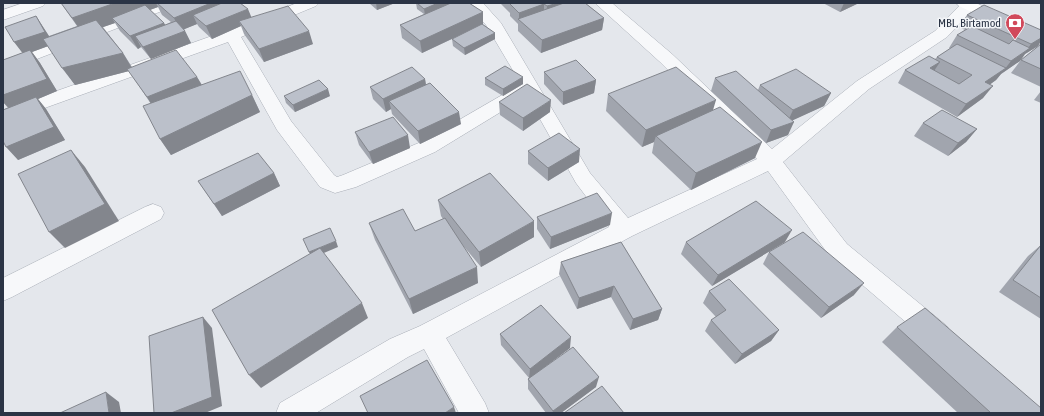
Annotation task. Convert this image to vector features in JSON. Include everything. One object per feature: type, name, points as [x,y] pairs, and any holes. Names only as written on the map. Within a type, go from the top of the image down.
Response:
[{"type":"main road","points":[[973,4],[1041,28]]},
{"type":"main road","points":[[973,4],[1041,40]]},
{"type":"street","points":[[3,15],[38,3]]},
{"type":"street","points":[[3,67],[170,3]]},
{"type":"street","points":[[3,117],[232,35],[311,3]]},
{"type":"street","points":[[474,3],[493,23],[531,86],[583,178],[624,230]]},
{"type":"street","points":[[603,3],[666,58],[771,161],[839,251],[954,347]]},
{"type":"street","points":[[290,413],[399,348],[429,334],[624,230],[771,161],[862,85],[941,34],[973,4]]},
{"type":"street","points":[[232,35],[284,125],[326,181],[335,185],[428,147],[531,86]]},
{"type":"street","points":[[3,290],[153,213]]},
{"type":"street","points":[[429,334],[475,413]]},
{"type":"building","points":[[61,3],[115,3],[72,18]]},
{"type":"building","points":[[157,3],[211,3],[174,18]]},
{"type":"building","points":[[222,3],[240,3],[248,9],[206,26],[193,15]]},
{"type":"building","points":[[417,3],[438,3],[424,9]]},
{"type":"building","points":[[451,3],[469,3],[483,12],[420,41],[400,25]]},
{"type":"building","points":[[558,3],[547,6],[544,4],[519,13],[510,4]]},
{"type":"building","points":[[564,3],[585,3],[604,18],[542,40],[518,19]]},
{"type":"building","points":[[145,5],[164,23],[130,36],[112,18]]},
{"type":"building","points":[[984,5],[1041,30],[1041,38],[1031,44],[967,15]]},
{"type":"building","points":[[288,6],[309,31],[259,49],[239,21]]},
{"type":"building","points":[[36,16],[45,32],[14,42],[5,27]]},
{"type":"building","points":[[96,20],[123,53],[62,68],[43,39]]},
{"type":"building","points":[[176,21],[185,31],[143,47],[135,36]]},
{"type":"building","points":[[482,24],[495,33],[464,48],[452,39]]},
{"type":"building","points":[[972,26],[1009,44],[1013,40],[1030,48],[1011,61],[957,35]]},
{"type":"building","points":[[957,44],[1006,68],[985,82],[993,86],[966,104],[905,70],[929,56],[940,62],[930,68],[959,84],[972,75],[937,57]]},
{"type":"building","points":[[1041,44],[1041,69],[1021,60]]},
{"type":"building","points":[[30,50],[47,79],[3,95],[3,60]]},
{"type":"building","points":[[176,50],[197,77],[147,97],[127,69]]},
{"type":"building","points":[[576,60],[596,80],[563,92],[544,72]]},
{"type":"building","points":[[505,66],[523,77],[503,89],[485,78]]},
{"type":"building","points":[[412,67],[425,79],[383,99],[370,87]]},
{"type":"building","points":[[676,67],[716,100],[646,130],[608,94]]},
{"type":"building","points":[[796,69],[831,93],[793,110],[760,85]]},
{"type":"building","points":[[240,71],[252,95],[160,139],[143,106]]},
{"type":"building","points":[[736,71],[794,122],[771,130],[715,78]]},
{"type":"building","points":[[319,80],[328,89],[293,105],[284,96]]},
{"type":"building","points":[[430,83],[459,112],[418,131],[389,101]]},
{"type":"building","points":[[527,84],[551,100],[523,118],[499,102]]},
{"type":"building","points":[[36,97],[54,127],[6,147],[3,141],[3,110]]},
{"type":"building","points":[[720,107],[762,142],[696,173],[656,136]]},
{"type":"building","points":[[942,110],[977,129],[958,143],[923,123]]},
{"type":"building","points":[[393,117],[408,135],[369,152],[355,132]]},
{"type":"building","points":[[559,133],[580,149],[548,168],[528,151]]},
{"type":"building","points":[[71,150],[105,204],[49,232],[18,174]]},
{"type":"building","points":[[258,153],[274,173],[214,204],[198,181]]},
{"type":"building","points":[[490,173],[534,221],[479,252],[438,200]]},
{"type":"building","points":[[597,193],[612,213],[551,237],[537,217]]},
{"type":"building","points":[[756,201],[792,230],[718,275],[686,242]]},
{"type":"building","points":[[403,209],[415,231],[445,218],[477,267],[409,299],[369,223]]},
{"type":"building","points":[[330,228],[336,241],[309,252],[303,239]]},
{"type":"building","points":[[803,232],[864,283],[829,307],[769,252]]},
{"type":"building","points":[[621,242],[662,309],[633,319],[614,286],[579,298],[561,262]]},
{"type":"building","points":[[1041,245],[1041,298],[1013,280]]},
{"type":"building","points":[[320,248],[362,303],[249,375],[212,310]]},
{"type":"building","points":[[729,279],[779,330],[742,354],[711,320],[726,310],[709,291]]},
{"type":"building","points":[[541,305],[571,337],[530,369],[500,334]]},
{"type":"building","points":[[925,308],[1041,408],[1041,413],[991,413],[897,327]]},
{"type":"building","points":[[203,317],[212,397],[171,413],[154,413],[149,336]]},
{"type":"building","points":[[573,347],[599,377],[553,411],[528,379]]},
{"type":"building","points":[[427,360],[454,407],[445,413],[368,413],[360,396]]},
{"type":"building","points":[[602,386],[624,413],[564,413]]},
{"type":"building","points":[[106,392],[109,413],[60,413]]},
{"type":"place","name":"MBL, Birtamod","points":[[1015,40]]}]
